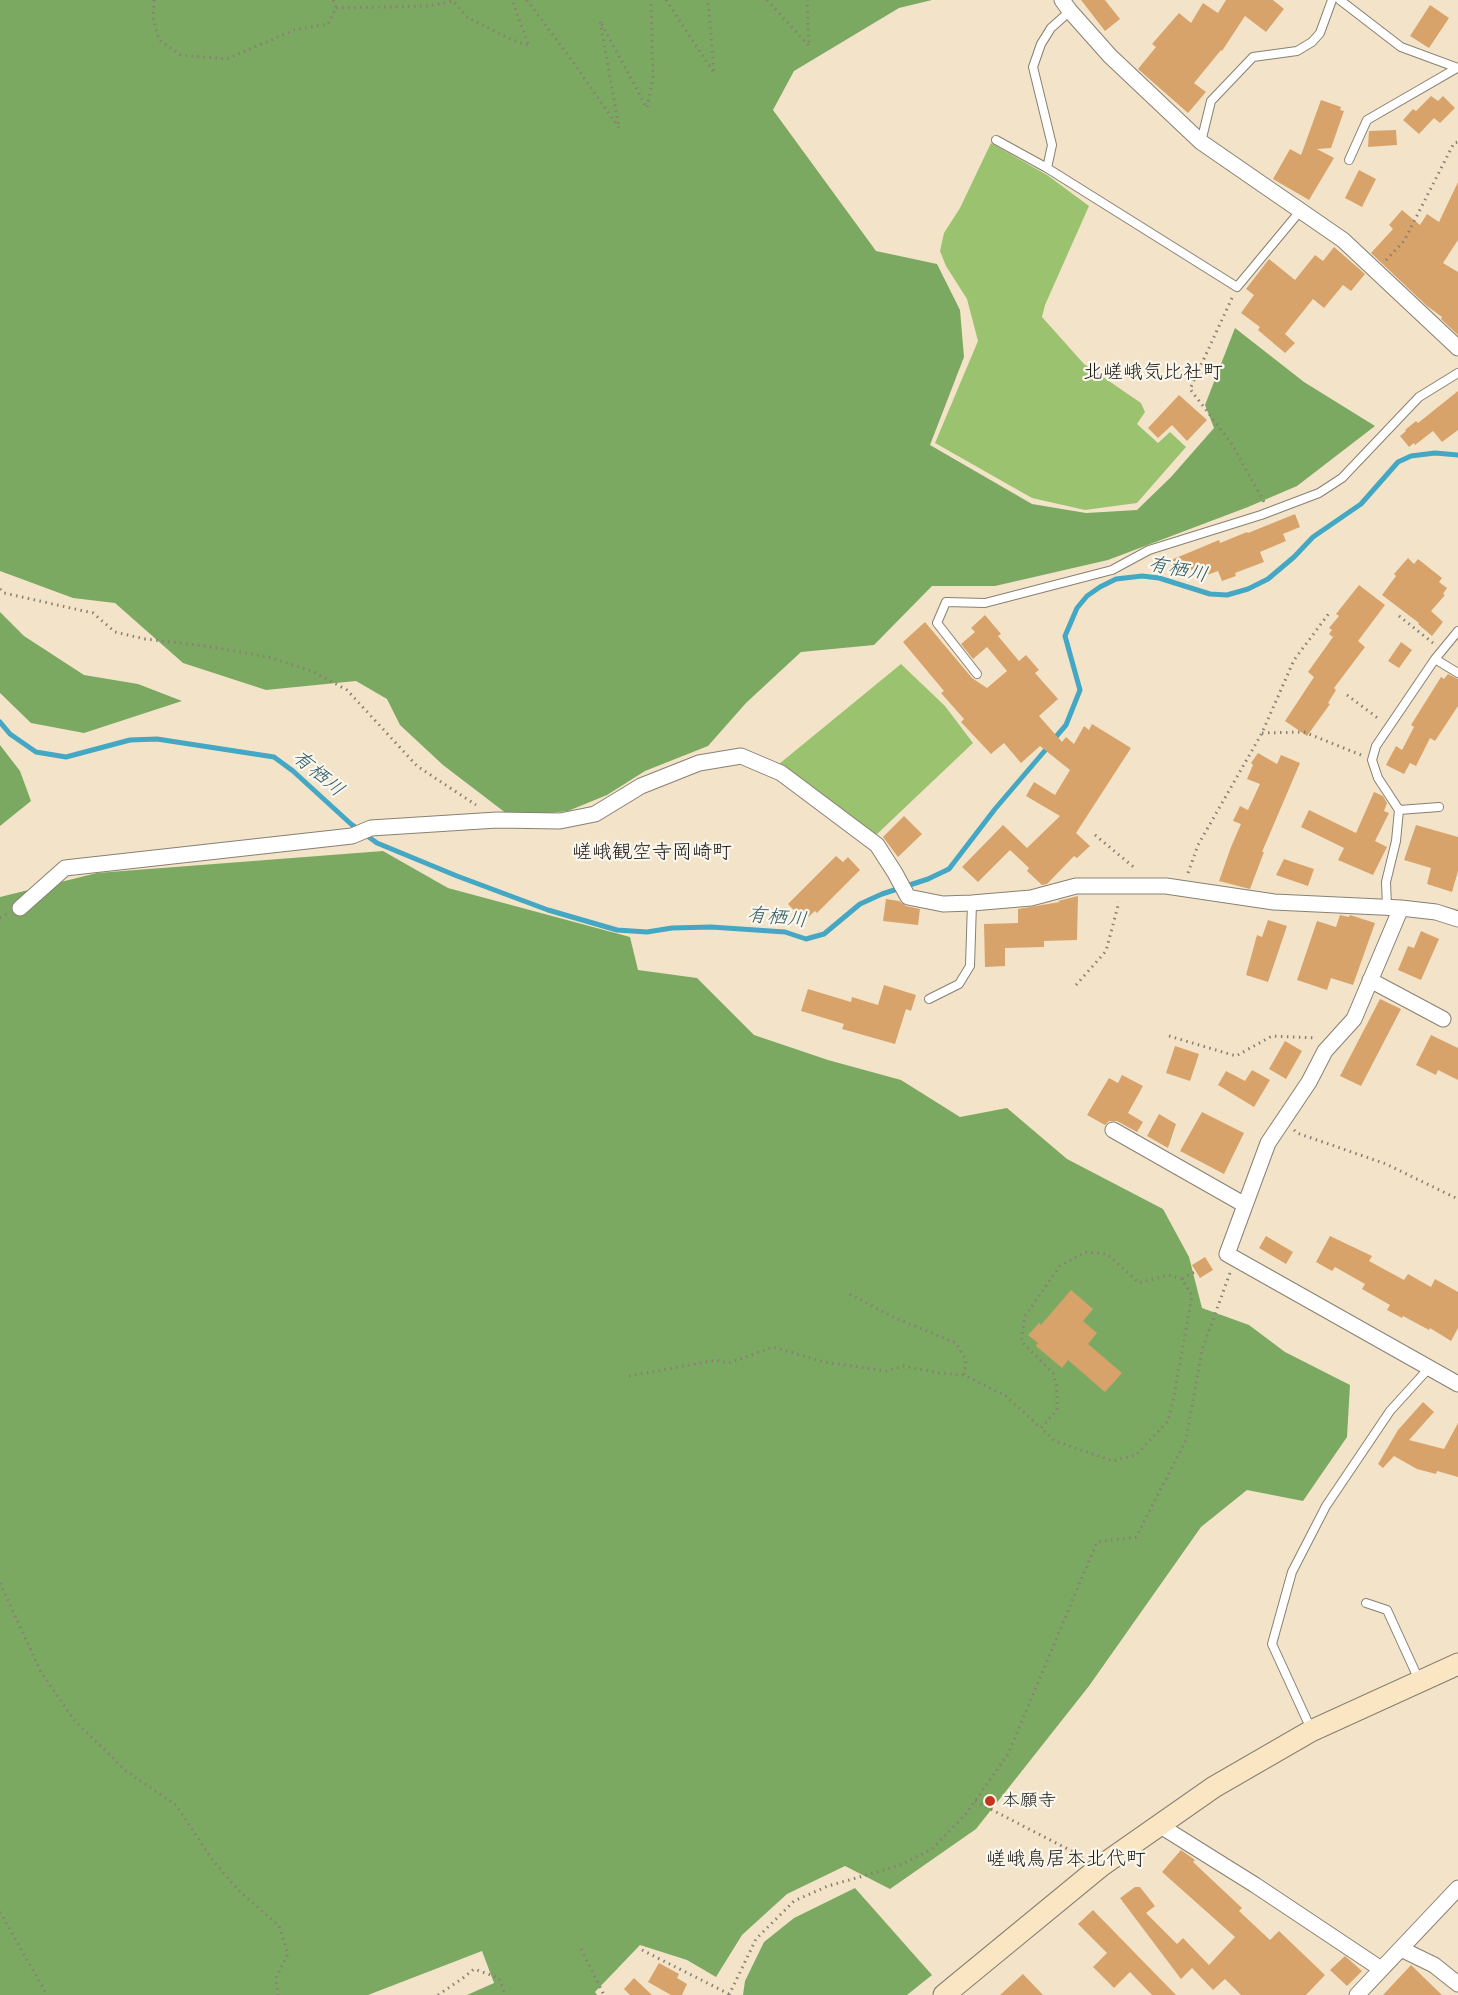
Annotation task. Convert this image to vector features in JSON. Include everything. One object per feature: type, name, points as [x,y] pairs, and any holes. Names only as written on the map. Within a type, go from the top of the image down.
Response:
[{"type":"street","points":[[1066,6],[1110,56],[1201,142],[1302,209],[1343,240],[1377,269],[1458,348]]},
{"type":"street","points":[[20,908],[65,868],[352,836],[371,828],[497,820],[560,821],[595,814],[641,786],[699,763],[741,756],[781,773],[877,845],[908,897],[943,904],[972,903],[1031,898],[1076,886],[1155,886],[1274,902],[1394,907],[1436,912],[1458,919]]},
{"type":"street","points":[[1394,907],[1370,980],[1354,1019],[1325,1051],[1285,1121],[1268,1143],[1227,1254],[1458,1384]]},
{"type":"street","points":[[1370,980],[1443,1018]]},
{"type":"street","points":[[1113,1130],[1245,1205]]},
{"type":"street","points":[[944,1995],[1101,1866],[1214,1787],[1311,1731],[1458,1664]]},
{"type":"street","points":[[1159,1825],[1255,1885],[1381,1969]]},
{"type":"street","points":[[1356,1995],[1458,1888]]},
{"type":"street","points":[[1401,1949],[1434,1965],[1458,1984]]},
{"type":"lane","points":[[1201,142],[1211,101],[1253,57],[1297,51],[1312,42],[1320,33],[1332,0]]},
{"type":"lane","points":[[1340,0],[1401,47],[1457,68]]},
{"type":"lane","points":[[1047,168],[1052,146],[1033,67],[1041,44],[1066,6]]},
{"type":"lane","points":[[1349,160],[1367,120],[1457,68]]},
{"type":"lane","points":[[996,140],[1047,168],[1237,287],[1302,209]]},
{"type":"lane","points":[[977,674],[938,623],[946,602],[985,603],[1112,570],[1149,550],[1269,512],[1319,493],[1342,478],[1419,398],[1458,373]]},
{"type":"lane","points":[[1394,907],[1386,882],[1396,841],[1399,810],[1378,778],[1372,760],[1376,746],[1389,726],[1435,659],[1458,632]]},
{"type":"lane","points":[[1435,659],[1458,673]]},
{"type":"lane","points":[[1399,810],[1439,807]]},
{"type":"lane","points":[[928,999],[959,984],[970,966],[972,903]]},
{"type":"lane","points":[[1311,1731],[1272,1644],[1292,1572],[1326,1506],[1390,1411],[1429,1368]]},
{"type":"lane","points":[[1366,1603],[1386,1610],[1420,1681]]},
{"type":"path","points":[[154,0],[153,17],[159,40],[181,55],[227,58],[294,30],[328,24],[336,8],[333,0]]},
{"type":"path","points":[[336,8],[429,6],[453,1],[467,16],[529,46],[512,0]]},
{"type":"path","points":[[526,0],[619,128],[600,21],[647,108],[652,78],[651,0]]},
{"type":"path","points":[[666,0],[714,73],[708,0]]},
{"type":"path","points":[[767,0],[809,46],[807,0]]},
{"type":"path","points":[[1377,269],[1404,242],[1454,143],[1458,142]]},
{"type":"path","points":[[1237,287],[1190,389],[1232,444],[1269,512]]},
{"type":"path","points":[[0,589],[4,593],[93,613],[115,632],[145,639],[206,646],[268,657],[312,671],[347,690],[417,766],[497,820]]},
{"type":"path","points":[[1183,888],[1198,845],[1262,733],[1294,660],[1330,612]]},
{"type":"path","points":[[1399,616],[1443,650]]},
{"type":"path","points":[[1347,695],[1389,726]]},
{"type":"path","points":[[1262,733],[1304,732],[1372,760]]},
{"type":"path","points":[[1095,835],[1155,886]]},
{"type":"path","points":[[1076,985],[1106,951],[1124,886]]},
{"type":"path","points":[[1169,1036],[1236,1056],[1272,1036],[1336,1039]]},
{"type":"path","points":[[1285,1121],[1297,1133],[1386,1164],[1458,1198]]},
{"type":"path","points":[[1041,1428],[1057,1410],[1057,1387],[1053,1373],[1021,1341],[1025,1316],[1060,1266],[1085,1252],[1107,1254],[1139,1283],[1168,1275],[1182,1278],[1196,1271]]},
{"type":"path","points":[[642,1950],[729,1995],[756,1939],[794,1901],[828,1886],[898,1866],[932,1849],[965,1815],[1008,1754],[1097,1542],[1136,1537],[1186,1440],[1202,1350],[1235,1259]]},
{"type":"path","points":[[629,1376],[717,1360],[729,1364],[773,1347],[824,1362],[887,1371],[903,1366],[964,1375],[1006,1396],[1055,1441],[1113,1461],[1136,1455],[1168,1421],[1192,1296],[1182,1278]]},
{"type":"path","points":[[850,1294],[903,1322],[956,1343],[966,1360],[964,1375]]},
{"type":"path","points":[[0,1583],[40,1672],[74,1720],[126,1771],[176,1805],[211,1858],[238,1890],[279,1926],[288,1954],[276,1978],[278,1995]]},
{"type":"path","points":[[975,1801],[1101,1866]]},
{"type":"path","points":[[0,1912],[47,1995]]},
{"type":"path","points":[[581,1949],[604,1995]]},
{"type":"path","points":[[438,1995],[474,1969],[499,1978],[505,1995]]},
{"type":"green space","points":[[0,0],[932,0],[899,8],[794,71],[773,110],[876,251],[937,264],[960,310],[964,357],[930,445],[1032,504],[1086,513],[1137,510],[1171,477],[1214,428],[1205,405],[1235,328],[1304,382],[1375,426],[1297,486],[1108,560],[995,586],[932,586],[874,645],[801,652],[746,703],[708,746],[645,771],[607,795],[568,811],[511,817],[443,765],[400,725],[387,699],[356,681],[266,690],[183,663],[115,603],[73,598],[0,571]]},
{"type":"green space","points":[[991,143],[1047,175],[1089,206],[1045,305],[1042,317],[1084,364],[1141,403],[1145,412],[1137,424],[1158,443],[1170,432],[1186,447],[1137,503],[1085,510],[1032,498],[935,443],[978,341],[967,299],[946,266],[940,251],[944,233],[960,208]]},
{"type":"green space","points":[[0,612],[24,636],[84,675],[138,684],[182,701],[84,733],[31,723],[0,693]]},
{"type":"green space","points":[[901,664],[945,706],[973,743],[876,835],[779,764]]},
{"type":"green space","points":[[0,745],[20,771],[31,801],[0,826]]},
{"type":"green space","points":[[383,851],[448,888],[630,937],[638,970],[697,978],[754,1035],[828,1060],[901,1080],[960,1117],[1007,1108],[1067,1159],[1163,1209],[1189,1257],[1202,1308],[1249,1325],[1285,1352],[1350,1385],[1347,1437],[1303,1501],[1247,1490],[1201,1527],[1089,1686],[976,1829],[890,1889],[845,1866],[787,1894],[742,1935],[716,1977],[687,1960],[640,1945],[595,1992],[597,1995],[467,1995],[494,1983],[482,1951],[368,1995],[0,1995],[0,897],[97,873]]},
{"type":"green space","points":[[855,1888],[932,1975],[907,1995],[743,1995],[745,1981],[764,1942],[794,1918]]},
{"type":"building","points":[[1081,0],[1105,0],[1120,19],[1105,31]]},
{"type":"building","points":[[1226,0],[1273,0],[1284,9],[1266,32],[1245,16],[1222,51],[1194,83],[1206,92],[1188,113],[1138,69],[1156,47],[1152,44],[1179,13],[1191,23],[1203,3],[1218,13]]},
{"type":"building","points":[[1430,5],[1449,18],[1429,48],[1410,36]]},
{"type":"building","points":[[1431,96],[1438,101],[1443,96],[1455,108],[1440,123],[1434,118],[1419,134],[1403,120],[1413,109],[1416,111]]},
{"type":"building","points":[[1321,100],[1341,107],[1340,110],[1344,111],[1331,148],[1317,149],[1334,158],[1309,200],[1273,179],[1290,149],[1301,155]]},
{"type":"building","points":[[1396,130],[1397,145],[1368,147],[1369,131]]},
{"type":"building","points":[[1359,170],[1376,179],[1362,207],[1345,198]]},
{"type":"building","points":[[1458,182],[1458,240],[1443,263],[1458,272],[1458,335],[1441,319],[1442,317],[1427,306],[1371,253],[1393,229],[1389,225],[1402,210],[1420,225],[1427,214],[1439,222]]},
{"type":"building","points":[[1334,247],[1365,274],[1351,291],[1343,285],[1324,308],[1313,299],[1285,334],[1295,343],[1285,353],[1258,330],[1260,327],[1241,313],[1254,295],[1246,289],[1269,259],[1295,280],[1315,255],[1323,261]]},
{"type":"building","points":[[1458,391],[1458,430],[1442,442],[1433,431],[1409,447],[1400,436],[1405,430],[1416,421],[1418,423]]},
{"type":"building","points":[[1179,395],[1207,420],[1187,441],[1172,425],[1158,438],[1148,428]]},
{"type":"building","points":[[1295,514],[1300,527],[1283,534],[1286,541],[1260,552],[1264,562],[1235,573],[1236,576],[1222,581],[1218,571],[1207,575],[1203,565],[1177,576],[1171,560],[1219,540],[1220,543]]},
{"type":"building","points":[[1408,558],[1414,564],[1418,559],[1442,578],[1439,582],[1447,588],[1443,594],[1445,595],[1431,611],[1443,622],[1432,636],[1419,623],[1382,595],[1396,576],[1394,574]]},
{"type":"building","points":[[1359,585],[1385,605],[1358,641],[1365,647],[1334,688],[1336,690],[1328,703],[1330,704],[1307,736],[1285,721],[1314,677],[1308,672],[1333,637],[1329,634],[1332,630],[1329,628],[1339,616],[1336,614]]},
{"type":"building","points":[[985,615],[1001,634],[998,636],[1019,661],[1026,655],[1039,670],[1035,673],[1058,699],[1039,716],[1062,742],[1066,737],[1074,744],[1084,726],[1089,730],[1092,724],[1131,748],[1076,833],[1090,846],[1077,858],[1074,856],[1047,884],[1042,885],[1027,871],[1029,868],[1010,850],[978,882],[962,867],[1003,825],[1027,848],[1060,816],[1026,796],[1034,782],[1055,795],[1070,770],[1040,746],[1021,763],[1004,743],[991,754],[961,722],[964,719],[941,693],[944,691],[903,642],[925,622],[972,678],[987,688],[1007,671],[987,647],[973,659],[961,644],[975,632],[971,628]]},
{"type":"building","points":[[1401,642],[1412,650],[1399,668],[1388,661]]},
{"type":"building","points":[[1448,674],[1458,679],[1458,706],[1435,741],[1430,738],[1416,766],[1410,763],[1404,774],[1386,765],[1396,746],[1402,750],[1414,727],[1411,725],[1441,677],[1444,679]]},
{"type":"building","points":[[1258,753],[1277,764],[1281,755],[1300,763],[1262,852],[1264,852],[1250,889],[1219,881],[1241,824],[1233,821],[1240,806],[1248,810],[1260,784],[1247,779],[1253,765],[1251,763]]},
{"type":"building","points":[[1374,792],[1383,796],[1387,803],[1384,811],[1389,813],[1375,841],[1387,847],[1373,875],[1338,860],[1344,848],[1301,827],[1309,810],[1356,833]]},
{"type":"building","points":[[904,816],[922,834],[898,857],[883,837]]},
{"type":"building","points":[[1416,825],[1458,837],[1458,871],[1452,892],[1427,884],[1431,868],[1404,860]]},
{"type":"building","points":[[836,856],[843,862],[848,857],[860,870],[817,913],[815,911],[804,921],[788,904]]},
{"type":"building","points":[[1284,859],[1314,869],[1308,886],[1276,875]]},
{"type":"building","points":[[1078,896],[1077,940],[1044,941],[1044,947],[1005,948],[1005,966],[985,967],[984,924],[1018,923],[1018,909],[1060,902],[1058,901]]},
{"type":"building","points":[[886,899],[920,909],[918,925],[883,921]]},
{"type":"building","points":[[1340,915],[1349,917],[1350,915],[1375,923],[1353,985],[1331,978],[1327,990],[1297,980],[1317,921],[1336,927]]},
{"type":"building","points":[[1268,920],[1287,926],[1268,982],[1246,975],[1257,935],[1262,937]]},
{"type":"building","points":[[1421,931],[1439,939],[1421,980],[1398,970],[1408,946],[1414,948]]},
{"type":"building","points":[[884,985],[916,995],[911,1011],[906,1009],[895,1044],[842,1029],[844,1024],[801,1011],[808,989],[851,1002],[852,997],[878,1005]]},
{"type":"building","points":[[1380,999],[1401,1009],[1361,1086],[1340,1076]]},
{"type":"building","points":[[1431,1035],[1458,1048],[1458,1080],[1438,1070],[1436,1075],[1416,1065]]},
{"type":"building","points":[[1285,1041],[1302,1051],[1286,1079],[1269,1069]]},
{"type":"building","points":[[1175,1046],[1199,1054],[1190,1081],[1166,1073]]},
{"type":"building","points":[[1252,1070],[1270,1080],[1254,1107],[1218,1085],[1226,1071],[1245,1081]]},
{"type":"building","points":[[1122,1075],[1143,1086],[1128,1113],[1143,1122],[1137,1132],[1117,1121],[1109,1121],[1105,1125],[1087,1115],[1109,1078],[1118,1083]]},
{"type":"building","points":[[1202,1112],[1244,1133],[1224,1174],[1180,1151]]},
{"type":"building","points":[[1159,1114],[1176,1124],[1168,1148],[1147,1136]]},
{"type":"building","points":[[1266,1236],[1293,1252],[1286,1264],[1259,1248]]},
{"type":"building","points":[[1330,1236],[1372,1256],[1369,1261],[1404,1280],[1408,1274],[1431,1287],[1435,1279],[1458,1292],[1458,1328],[1451,1341],[1430,1328],[1429,1330],[1387,1310],[1390,1305],[1362,1289],[1365,1284],[1335,1267],[1332,1271],[1316,1262]]},
{"type":"building","points":[[1205,1257],[1213,1270],[1200,1278],[1192,1265]]},
{"type":"building","points":[[1071,1290],[1093,1309],[1083,1321],[1097,1333],[1088,1344],[1122,1373],[1105,1392],[1068,1360],[1062,1368],[1036,1346],[1038,1343],[1028,1335],[1039,1323],[1041,1325]]},
{"type":"building","points":[[1423,1402],[1434,1412],[1409,1440],[1444,1449],[1458,1423],[1458,1477],[1437,1471],[1436,1474],[1417,1469],[1394,1456],[1383,1468],[1378,1464],[1398,1430]]},
{"type":"building","points":[[1181,1850],[1195,1860],[1193,1862],[1242,1908],[1239,1911],[1270,1940],[1279,1931],[1325,1975],[1306,1995],[1241,1995],[1225,1979],[1213,1990],[1192,1968],[1181,1979],[1120,1898],[1135,1887],[1140,1887],[1155,1906],[1146,1913],[1177,1944],[1183,1938],[1209,1965],[1235,1937],[1162,1872]]},
{"type":"building","points":[[1093,1910],[1176,1995],[1152,1995],[1130,1972],[1114,1988],[1093,1967],[1107,1953],[1078,1924]]},
{"type":"building","points":[[1345,1956],[1362,1971],[1347,1986],[1330,1970]]},
{"type":"building","points":[[659,1963],[679,1974],[677,1978],[687,1984],[682,1995],[671,1995],[648,1982]]},
{"type":"building","points":[[1411,1965],[1442,1995],[1383,1995]]},
{"type":"building","points":[[1023,1974],[1043,1995],[1000,1995]]},
{"type":"building","points":[[634,1978],[652,1995],[630,1995],[624,1989]]},
{"type":"waterway","name":"有栖川","points":[[1054,739],[1066,725],[1080,690],[1065,636],[1077,608],[1087,596],[1116,579],[1142,576],[1159,578],[1210,594],[1227,595],[1248,589],[1268,579],[1313,537],[1361,504],[1398,462],[1411,456],[1435,453],[1458,455]]},
{"type":"waterway","name":"有栖川","points":[[0,722],[10,734],[36,752],[66,757],[130,740],[157,739],[274,757],[293,771],[351,824],[377,843],[548,910],[617,930],[647,932],[672,928],[711,927],[785,932],[806,939],[824,934],[860,904],[949,869],[995,809],[1048,747]]},
{"type":"place","name":"本願寺","points":[[990,1801]]},
{"type":"district","name":"北嵯峨気比社町","points":[[1153,373]]},
{"type":"district","name":"嵯峨観空寺岡崎町","points":[[652,853]]},
{"type":"district","name":"嵯峨鳥居本北代町","points":[[1066,1860]]}]
